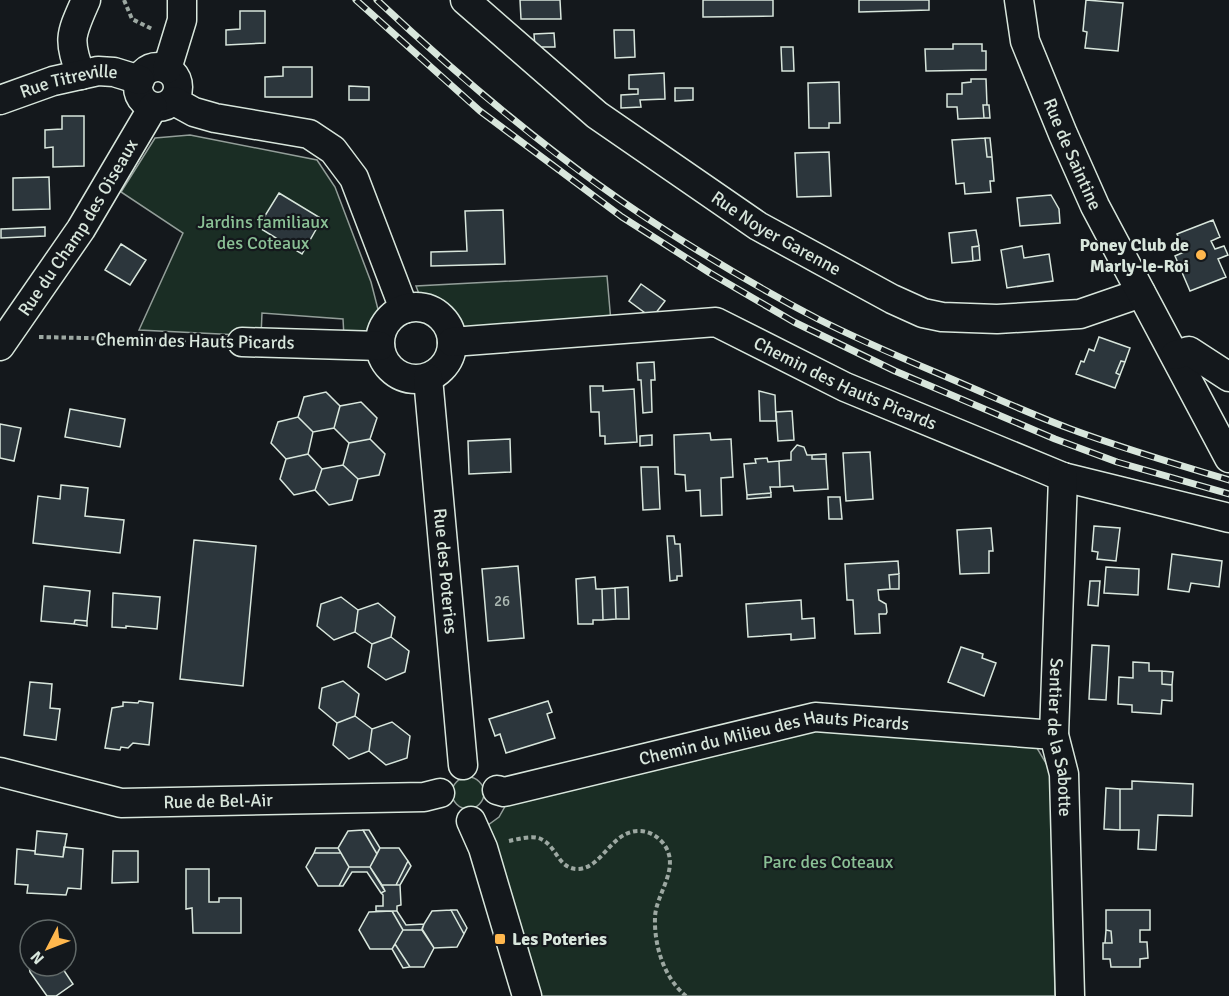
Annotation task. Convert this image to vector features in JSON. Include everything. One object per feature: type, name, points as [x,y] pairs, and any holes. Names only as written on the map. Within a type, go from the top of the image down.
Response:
[{"type":"street","points":[[81,75],[72,51],[72,38],[86,0]]},
{"type":"street","points":[[167,69],[182,21],[182,0]]},
{"type":"street","name":"Rue Noyer Garenne","points":[[465,0],[597,115],[758,226],[892,299],[923,313],[942,317],[997,319],[1080,314],[1141,293]]},
{"type":"street","name":"Rue de Saintine","points":[[1020,0],[1025,41],[1095,206],[1229,458]]},
{"type":"street","points":[[163,104],[179,90],[179,84],[167,69],[161,67],[148,70],[140,80],[139,93],[147,104],[163,104],[215,118],[309,134],[333,150],[354,178],[404,309]]},
{"type":"street","name":"Rue Titreville","points":[[0,100],[53,81],[98,71],[140,80]]},
{"type":"street","name":"Rue du Champ des Oiseaux","points":[[6,336],[81,229],[163,104]]},
{"type":"street","points":[[415,307],[426,309],[445,321],[452,342],[451,353],[446,364],[428,378],[406,378],[396,374],[388,366],[380,346],[386,324],[394,315],[404,309],[415,307]]},
{"type":"street","name":"Chemin des Hauts Picards","points":[[452,342],[716,322],[845,387],[1064,477],[1229,518]]},
{"type":"street","name":"Chemin des Hauts Picards","points":[[242,342],[380,346]]},
{"type":"street","points":[[1175,355],[1189,351],[1229,377]]},
{"type":"street","name":"Rue des Poteries","points":[[428,378],[463,765]]},
{"type":"street","name":"Sentier de la Sabotte","points":[[1064,477],[1054,735],[1064,774],[1070,996]]},
{"type":"street","name":"Chemin du Milieu des Hauts Picards","points":[[497,790],[504,792],[815,717],[1054,735]]},
{"type":"street","points":[[463,765],[481,767],[494,780],[497,790],[493,806],[487,814],[471,820],[453,817],[446,811],[440,793],[448,772],[463,765]]},
{"type":"street","name":"Rue de Bel-Air","points":[[0,772],[121,803],[424,797],[440,793]]},
{"type":"street","points":[[471,820],[483,848],[526,996]]},
{"type":"path","points":[[124,0],[132,19],[174,41]]},
{"type":"path","name":"Chemin des Hauts Picards","points":[[6,336],[242,342]]},
{"type":"path","points":[[483,848],[511,840],[537,838],[546,842],[563,864],[580,869],[593,863],[625,834],[645,831],[659,839],[666,846],[670,864],[656,908],[657,941],[668,975],[686,996]]},
{"type":"green space","name":"Jardins familiaux des Coteaux","points":[[190,135],[317,160],[335,187],[371,282],[381,321],[371,334],[344,337],[343,319],[262,313],[261,336],[139,330],[183,233],[121,192],[155,138]]},
{"type":"green space","points":[[607,276],[611,322],[458,331],[438,310],[422,302],[416,286]]},
{"type":"green space","name":"Parc des Coteaux","points":[[818,727],[1034,743],[1050,770],[1055,996],[539,996],[484,828],[499,817],[507,803]]},
{"type":"green space","points":[[468,777],[480,781],[484,793],[480,805],[468,809],[456,805],[452,793],[456,781]]},
{"type":"building","points":[[520,0],[560,0],[561,19],[521,19]]},
{"type":"building","points":[[703,0],[773,0],[773,16],[703,17]]},
{"type":"building","points":[[859,0],[929,0],[929,10],[859,12]]},
{"type":"building","points":[[1086,0],[1123,3],[1118,51],[1085,48],[1087,32],[1083,31]]},
{"type":"building","points":[[240,11],[265,11],[265,43],[226,45],[226,30],[240,29]]},
{"type":"building","points":[[614,30],[634,30],[635,57],[615,58]]},
{"type":"building","points":[[554,33],[555,47],[535,47],[534,34]]},
{"type":"building","points":[[953,44],[982,44],[982,51],[986,51],[986,70],[926,71],[925,49],[953,49]]},
{"type":"building","points":[[781,47],[793,47],[794,71],[782,71]]},
{"type":"building","points":[[283,67],[312,67],[312,97],[265,97],[265,77],[283,76]]},
{"type":"building","points":[[664,73],[665,99],[640,100],[641,107],[621,108],[621,95],[638,94],[638,89],[629,89],[629,75]]},
{"type":"building","points":[[971,79],[986,79],[987,105],[983,105],[984,118],[958,119],[957,107],[947,107],[947,94],[962,94],[962,83],[971,82]]},
{"type":"building","points":[[839,82],[840,123],[829,123],[829,128],[809,128],[808,83]]},
{"type":"building","points":[[349,86],[369,87],[369,100],[349,100]]},
{"type":"building","points":[[675,88],[693,88],[693,100],[675,101]]},
{"type":"building","points":[[983,105],[989,105],[990,118],[984,118]]},
{"type":"building","points":[[62,116],[84,116],[84,166],[53,167],[53,147],[45,148],[45,130],[62,129]]},
{"type":"building","points":[[985,138],[990,138],[992,157],[987,157]]},
{"type":"building","points":[[985,138],[987,157],[992,157],[994,181],[990,181],[991,192],[965,194],[964,183],[956,184],[952,140]]},
{"type":"building","points":[[829,152],[831,196],[797,197],[795,153]]},
{"type":"building","points":[[49,177],[50,209],[13,210],[13,178]]},
{"type":"building","points":[[279,193],[322,219],[302,254],[258,227]]},
{"type":"building","points":[[1051,195],[1059,209],[1060,223],[1020,226],[1017,198]]},
{"type":"building","points":[[503,210],[505,264],[431,266],[431,252],[467,251],[465,211]]},
{"type":"building","name":"Poney Club de Marly-le-Roi","points":[[1213,220],[1220,237],[1211,241],[1215,249],[1224,246],[1228,255],[1218,259],[1226,277],[1190,291],[1175,256],[1184,252],[1177,234]]},
{"type":"building","points":[[45,227],[45,236],[1,238],[1,229]]},
{"type":"building","points":[[976,230],[979,246],[972,247],[973,261],[952,263],[949,233]]},
{"type":"building","points":[[121,244],[146,260],[130,285],[105,270]]},
{"type":"building","points":[[979,246],[980,260],[973,261],[972,247]]},
{"type":"building","points":[[1022,246],[1024,258],[1049,254],[1053,281],[1007,288],[1001,250]]},
{"type":"building","points":[[641,284],[665,301],[652,318],[629,301]]},
{"type":"building","points":[[1099,337],[1130,348],[1125,362],[1121,361],[1116,373],[1120,375],[1115,388],[1076,374],[1089,349],[1094,351]]},
{"type":"building","points":[[1121,361],[1125,362],[1120,375],[1116,373]]},
{"type":"building","points":[[654,362],[655,380],[651,380],[652,412],[643,413],[641,380],[638,380],[637,363]]},
{"type":"building","points":[[590,386],[603,386],[603,391],[634,389],[637,442],[605,444],[605,436],[600,436],[599,412],[591,412]]},
{"type":"building","points":[[759,391],[775,395],[776,421],[760,421]]},
{"type":"building","points":[[326,392],[340,406],[334,428],[313,432],[298,417],[304,397]]},
{"type":"building","points":[[361,402],[377,418],[370,439],[349,443],[334,428],[340,406]]},
{"type":"building","points":[[70,409],[125,419],[120,447],[65,437]]},
{"type":"building","points":[[792,411],[794,440],[778,441],[776,412]]},
{"type":"building","points":[[298,417],[313,432],[308,454],[286,459],[271,443],[278,422]]},
{"type":"building","points":[[0,424],[21,428],[14,461],[0,458]]},
{"type":"building","points":[[710,433],[711,440],[731,439],[733,477],[721,478],[722,515],[701,516],[700,490],[686,491],[685,475],[675,474],[674,435]]},
{"type":"building","points":[[652,435],[652,445],[640,446],[640,436]]},
{"type":"building","points":[[370,439],[385,454],[379,475],[358,479],[343,465],[349,443]]},
{"type":"building","points":[[510,439],[511,472],[469,474],[468,441]]},
{"type":"building","points":[[797,445],[804,447],[807,455],[812,455],[812,459],[826,459],[828,489],[794,491],[793,486],[780,487],[779,461],[791,460],[791,452]]},
{"type":"building","points":[[870,452],[873,499],[846,501],[843,453]]},
{"type":"building","points":[[308,454],[322,469],[315,490],[294,495],[280,479],[286,459]]},
{"type":"building","points":[[826,454],[826,459],[812,459],[812,455]]},
{"type":"building","points":[[767,458],[768,462],[779,461],[780,487],[770,487],[771,493],[747,495],[744,464],[756,463],[755,459]]},
{"type":"building","points":[[343,465],[358,479],[352,500],[329,505],[315,490],[322,469]]},
{"type":"building","points":[[641,467],[658,467],[660,509],[643,510]]},
{"type":"building","points":[[61,485],[88,488],[85,516],[124,520],[120,553],[33,543],[38,496],[60,499]]},
{"type":"building","points":[[771,493],[771,497],[747,499],[747,495]]},
{"type":"building","points":[[828,497],[840,497],[842,519],[829,519]]},
{"type":"building","points":[[1094,526],[1120,528],[1116,561],[1097,559],[1098,552],[1092,551]]},
{"type":"building","points":[[991,528],[993,551],[989,551],[989,573],[960,574],[957,530]]},
{"type":"building","points":[[667,536],[674,536],[675,544],[680,544],[682,576],[677,576],[677,580],[670,581]]},
{"type":"building","points":[[194,540],[256,546],[243,686],[180,679]]},
{"type":"building","points":[[1172,554],[1222,561],[1219,587],[1191,583],[1189,592],[1168,589]]},
{"type":"building","points":[[898,561],[899,574],[889,575],[890,589],[878,590],[879,600],[886,604],[887,612],[879,614],[880,633],[855,634],[853,600],[847,600],[845,564]]},
{"type":"building","points":[[518,566],[524,638],[488,641],[482,569]]},
{"type":"building","points":[[1106,567],[1139,569],[1138,595],[1104,593]]},
{"type":"building","points":[[899,574],[899,589],[890,589],[889,575]]},
{"type":"building","points":[[595,577],[596,589],[602,589],[603,620],[593,620],[593,624],[578,624],[576,579]]},
{"type":"building","points":[[1090,581],[1100,581],[1098,606],[1088,605]]},
{"type":"building","points":[[44,586],[90,591],[87,621],[75,620],[74,624],[41,621]]},
{"type":"building","points":[[628,587],[629,619],[616,619],[615,588]]},
{"type":"building","points":[[615,588],[616,619],[603,620],[602,589]]},
{"type":"building","points":[[113,593],[160,597],[157,629],[112,627]]},
{"type":"building","points":[[341,597],[358,610],[355,632],[334,640],[317,626],[321,604]]},
{"type":"building","points":[[801,600],[802,619],[814,618],[815,638],[791,640],[791,634],[748,637],[746,604]]},
{"type":"building","points":[[378,603],[395,617],[391,637],[372,644],[355,632],[358,610]]},
{"type":"building","points":[[75,620],[87,621],[87,626],[74,624]]},
{"type":"building","points":[[391,637],[409,651],[405,672],[386,680],[368,667],[372,644]]},
{"type":"building","points":[[1092,645],[1109,646],[1106,700],[1089,699]]},
{"type":"building","points":[[961,647],[983,654],[982,658],[996,663],[984,696],[948,682]]},
{"type":"building","points":[[1133,662],[1149,663],[1149,671],[1162,671],[1162,684],[1172,685],[1172,701],[1162,700],[1161,714],[1132,712],[1132,705],[1118,704],[1119,677],[1133,678]]},
{"type":"building","points":[[1162,671],[1173,672],[1172,685],[1162,684]]},
{"type":"building","points":[[343,681],[359,694],[355,716],[337,723],[319,708],[322,688]]},
{"type":"building","points":[[30,682],[52,684],[50,708],[60,709],[56,740],[24,735]]},
{"type":"building","points":[[139,701],[153,703],[149,745],[133,743],[128,748],[121,747],[120,750],[105,748],[112,708],[123,706],[123,702],[138,703]]},
{"type":"building","points":[[548,701],[552,712],[547,714],[555,738],[506,753],[500,734],[495,736],[489,719]]},
{"type":"building","points":[[355,716],[372,729],[369,751],[349,759],[333,745],[337,723]]},
{"type":"building","points":[[392,722],[410,736],[407,758],[386,765],[369,751],[372,729]]},
{"type":"building","points":[[1132,781],[1193,784],[1192,816],[1158,815],[1156,850],[1138,849],[1139,830],[1120,830],[1120,789],[1132,789]]},
{"type":"building","points":[[1106,788],[1120,789],[1120,830],[1104,829]]},
{"type":"building","points":[[363,830],[369,830],[380,848],[377,854]]},
{"type":"building","points":[[363,830],[377,854],[370,867],[349,867],[338,848],[348,831]]},
{"type":"building","points":[[37,831],[67,834],[63,857],[35,854]]},
{"type":"building","points":[[64,847],[83,849],[81,889],[68,888],[66,895],[27,893],[28,885],[15,884],[17,849],[35,851],[35,854],[63,857]]},
{"type":"building","points":[[316,848],[338,848],[341,853],[314,853]]},
{"type":"building","points":[[380,848],[399,848],[408,861],[396,885],[382,885],[370,867]]},
{"type":"building","points":[[113,851],[138,851],[138,882],[112,883]]},
{"type":"building","points":[[314,853],[341,853],[349,867],[339,886],[318,886],[306,867]]},
{"type":"building","points":[[408,861],[411,866],[400,885],[396,885]]},
{"type":"building","points":[[349,867],[370,867],[385,891],[381,893],[367,872],[352,872],[343,886],[339,886]]},
{"type":"building","points":[[186,869],[209,869],[209,902],[219,902],[219,898],[241,898],[241,933],[193,933],[192,908],[186,909]]},
{"type":"building","points":[[382,885],[400,885],[401,905],[397,906],[397,911],[376,911],[376,906],[383,906],[381,893],[385,891]]},
{"type":"building","points":[[451,910],[457,910],[467,928],[464,934]]},
{"type":"building","points":[[451,910],[464,934],[457,947],[434,948],[422,929],[424,924],[432,911]]},
{"type":"building","points":[[1106,910],[1150,910],[1150,930],[1140,930],[1140,942],[1147,942],[1148,958],[1140,959],[1140,967],[1111,967],[1110,959],[1103,959],[1103,943],[1112,943],[1111,931],[1106,930]]},
{"type":"building","points":[[392,911],[403,930],[395,944],[392,949],[370,949],[359,930],[369,912]]},
{"type":"building","points":[[392,911],[397,911],[406,925],[424,924],[422,930],[403,930]]},
{"type":"building","points":[[403,930],[422,930],[434,948],[424,967],[410,967],[395,944]]},
{"type":"building","points":[[1106,930],[1111,931],[1112,943],[1105,943]]},
{"type":"building","points":[[395,944],[410,967],[403,968],[392,949]]},
{"type":"building","points":[[34,978],[69,978],[73,984],[56,996],[47,996]]},
{"type":"railway","points":[[356,0],[480,111],[622,217],[710,273],[794,322],[895,371],[1055,439],[1117,462],[1229,494]]},
{"type":"railway","points":[[377,0],[450,67],[566,161],[647,218],[769,292],[818,319],[908,361],[1042,418],[1128,449],[1229,480]]},
{"type":"place","name":"Poney Club de Marly-le-Roi","points":[[1201,255]]},
{"type":"place","name":"Les Poteries","points":[[500,939]]}]
